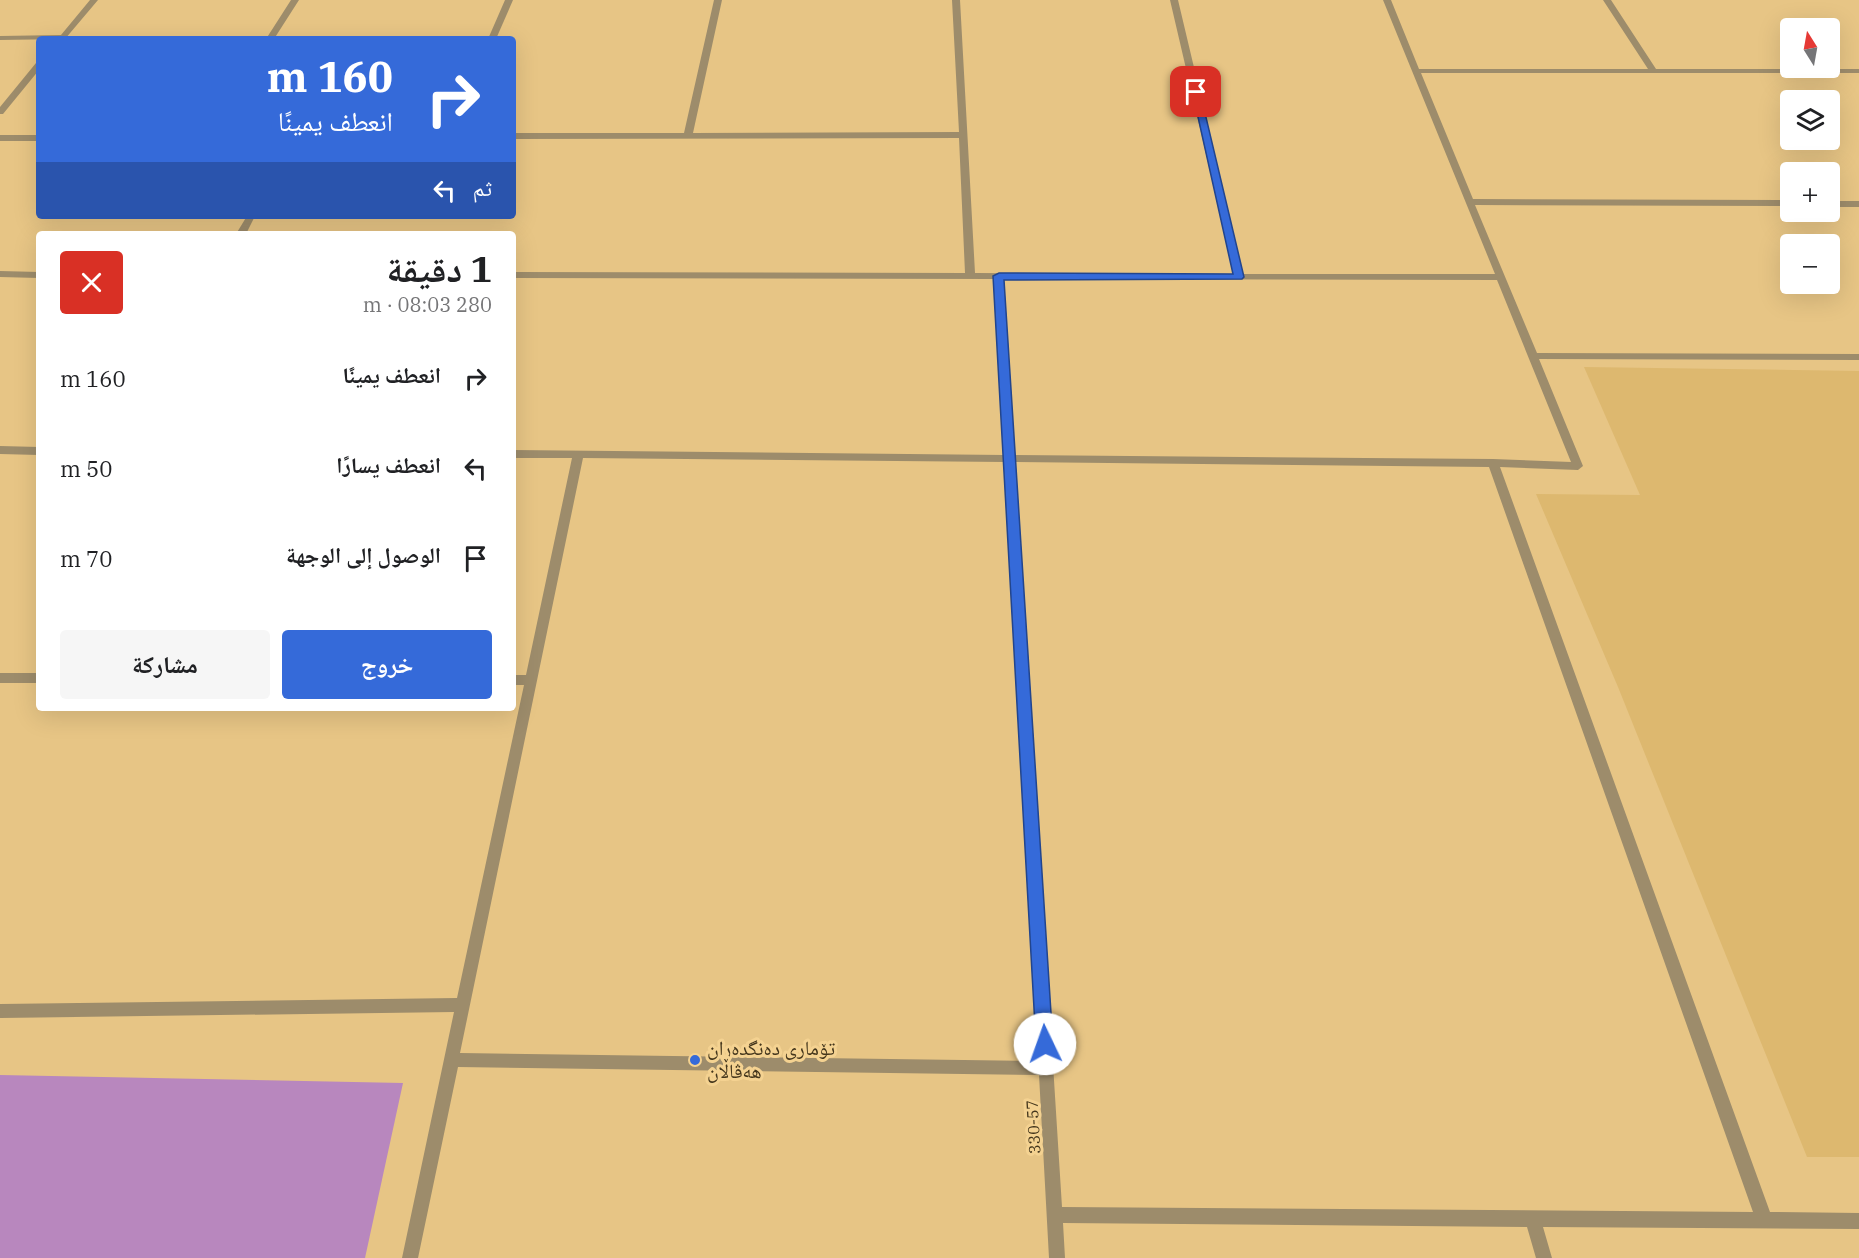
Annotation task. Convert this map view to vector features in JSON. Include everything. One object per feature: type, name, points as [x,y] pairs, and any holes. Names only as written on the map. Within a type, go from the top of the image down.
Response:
[{"type":"street","points":[[64,36],[94,0]]},
{"type":"street","points":[[272,36],[295,0]]},
{"type":"street","points":[[493,36],[509,0]]},
{"type":"street","points":[[688,136],[718,0]]},
{"type":"street","points":[[956,0],[970,276]]},
{"type":"street","points":[[1174,0],[1239,277]]},
{"type":"street","points":[[516,454],[1493,463],[1578,466],[1388,0]]},
{"type":"street","points":[[1607,0],[1654,71]]},
{"type":"street","points":[[0,38],[36,38]]},
{"type":"street","points":[[0,112],[36,69]]},
{"type":"street","points":[[1416,71],[1859,71]]},
{"type":"street","points":[[516,136],[963,135]]},
{"type":"street","points":[[0,138],[36,138]]},
{"type":"street","points":[[1470,202],[1780,203]]},
{"type":"street","points":[[1840,204],[1859,204]]},
{"type":"street","points":[[0,274],[36,274]]},
{"type":"street","points":[[516,276],[1501,277]]},
{"type":"street","name":"330-57","points":[[999,276],[1057,1258]]},
{"type":"street","points":[[1533,356],[1859,357]]},
{"type":"street","points":[[0,450],[36,451]]},
{"type":"street","points":[[410,1258],[578,455]]},
{"type":"street","points":[[1493,463],[1764,1219]]},
{"type":"street","points":[[0,678],[36,678]]},
{"type":"street","points":[[516,680],[530,680]]},
{"type":"street","points":[[0,1011],[462,1005]]},
{"type":"street","points":[[451,1060],[1046,1068]]},
{"type":"street","points":[[1055,1215],[1859,1221]]},
{"type":"street","points":[[1533,1220],[1544,1258]]},
{"type":"shaded area","points":[[1584,367],[1859,371],[1859,1157],[1807,1157],[1618,687],[1536,494],[1640,495]]},
{"type":"shaded area","points":[[0,1075],[403,1083],[365,1258],[0,1258]]},
{"type":"place","name":"تۆماری دەنگدەران هەڤاڵان","points":[[695,1060]]},
{"type":"route","points":[[1045,1044],[999,276],[1239,277],[1196,92]]}]
